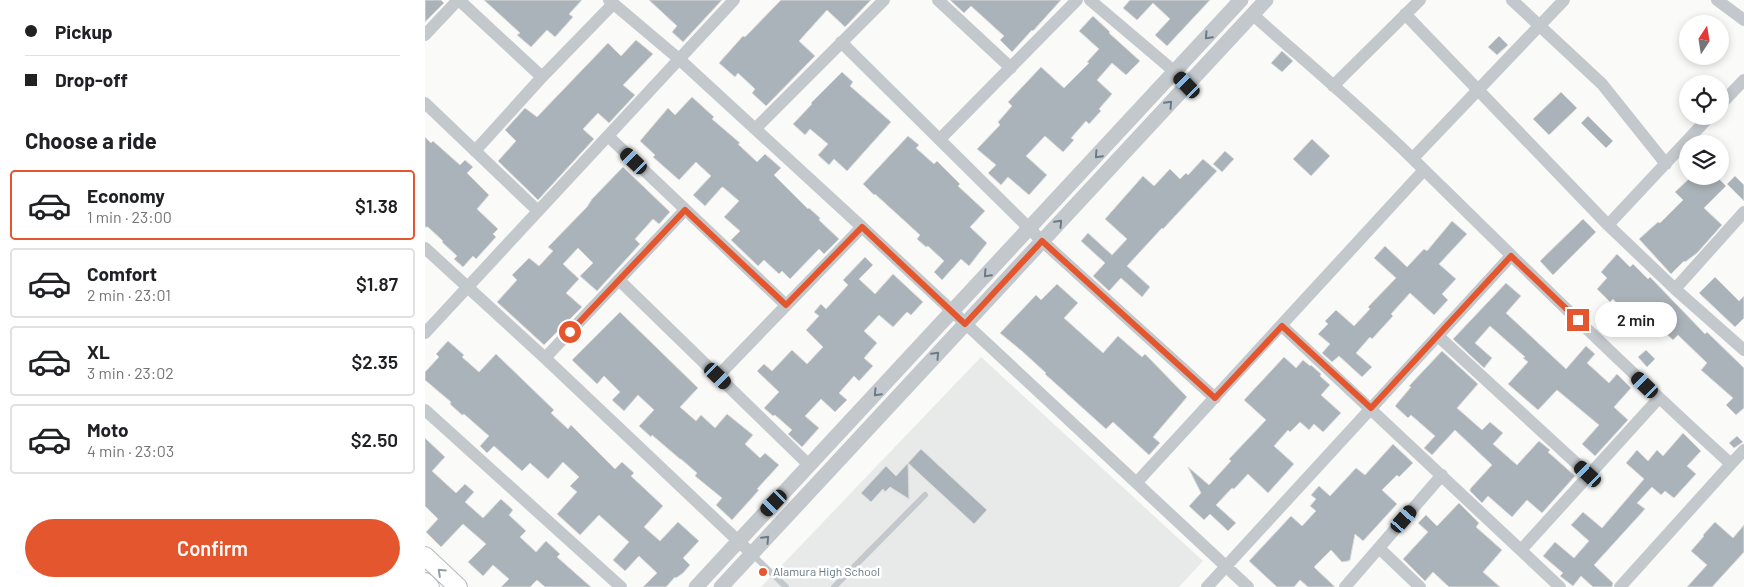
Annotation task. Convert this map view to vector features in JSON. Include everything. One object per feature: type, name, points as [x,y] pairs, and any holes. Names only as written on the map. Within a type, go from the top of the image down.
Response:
[{"type":"main road","points":[[425,556],[458,587]]},
{"type":"main road","points":[[425,582],[430,587]]},
{"type":"street","points":[[425,35],[458,0],[541,77]]},
{"type":"street","points":[[425,332],[734,0]]},
{"type":"street","points":[[755,129],[884,0]]},
{"type":"street","points":[[938,0],[1011,68]]},
{"type":"street","points":[[940,139],[1077,0]]},
{"type":"street","points":[[1090,0],[1175,72],[1187,85]]},
{"type":"street","points":[[696,587],[1241,0]]},
{"type":"street","points":[[721,587],[1266,0]]},
{"type":"street","points":[[1333,86],[1420,0]]},
{"type":"street","points":[[1512,0],[1602,84],[1666,164]]},
{"type":"street","points":[[1413,158],[1564,0]]},
{"type":"street","points":[[1717,0],[1744,20]]},
{"type":"street","points":[[475,151],[611,2],[679,59],[862,227],[1248,587]]},
{"type":"street","points":[[1252,14],[1413,158],[1511,256],[1659,398],[1731,464]]},
{"type":"street","points":[[1405,14],[1608,225],[1675,289],[1744,349]]},
{"type":"street","points":[[841,42],[1042,241],[1215,398]]},
{"type":"street","points":[[1729,96],[1744,80]]},
{"type":"street","points":[[425,103],[538,211]]},
{"type":"street","points":[[1608,225],[1702,125]]},
{"type":"street","points":[[609,136],[786,305]]},
{"type":"street","points":[[1137,482],[1424,170]]},
{"type":"street","points":[[545,358],[685,210]]},
{"type":"street","points":[[1675,289],[1744,212]]},
{"type":"street","points":[[718,376],[862,227]]},
{"type":"street","points":[[425,248],[545,358],[752,554]]},
{"type":"street","points":[[1207,587],[1511,256]]},
{"type":"street","points":[[619,280],[809,465]]},
{"type":"street","points":[[1282,326],[1560,587]]},
{"type":"street","points":[[1438,336],[1588,474]]},
{"type":"street","points":[[1521,550],[1659,398]]},
{"type":"street","points":[[425,410],[621,587]]},
{"type":"street","points":[[1620,587],[1744,450]]},
{"type":"street","points":[[1345,587],[1442,475]]},
{"type":"street","points":[[1379,548],[1420,587]]},
{"type":"lane","points":[[834,587],[925,495]]},
{"type":"lane","points":[[752,554],[786,587]]},
{"type":"shaded area","points":[[981,357],[1203,561],[1179,587],[761,587]]},
{"type":"building","points":[[425,0],[441,0],[444,3],[425,22]]},
{"type":"building","points":[[484,0],[582,0],[569,14],[573,17],[555,37],[547,30],[531,47],[517,35],[520,33]]},
{"type":"building","points":[[649,0],[722,0],[683,42],[672,32],[677,26]]},
{"type":"building","points":[[781,0],[871,0],[845,27],[827,10],[799,41],[815,56],[766,106],[752,93],[755,89],[738,73],[735,77],[719,63],[743,36],[745,37]]},
{"type":"building","points":[[950,0],[1061,0],[1012,52],[1000,40],[1004,36],[971,6],[964,13]]},
{"type":"building","points":[[1130,0],[1210,0],[1167,46],[1155,35],[1170,19],[1153,3],[1137,20],[1123,8]]},
{"type":"building","points":[[1093,16],[1140,61],[1126,75],[1112,63],[1097,80],[1112,94],[1099,109],[1101,111],[1089,124],[1086,121],[1071,138],[1074,140],[1063,152],[1045,136],[1026,156],[1047,175],[1029,195],[1008,177],[1001,185],[988,173],[996,165],[977,149],[1000,125],[998,122],[1012,106],[1008,102],[1041,67],[1064,88],[1089,63],[1087,62],[1099,49],[1079,31]]},
{"type":"building","points":[[1499,36],[1508,45],[1497,55],[1488,47]]},
{"type":"building","points":[[636,40],[653,54],[623,85],[635,95],[609,123],[598,113],[583,129],[594,139],[538,200],[498,161],[516,141],[505,130],[525,108],[537,117],[608,43],[621,56]]},
{"type":"building","points":[[1282,51],[1293,61],[1282,72],[1271,63]]},
{"type":"building","points":[[842,72],[853,82],[850,86],[891,122],[847,171],[834,159],[829,165],[818,155],[828,144],[810,129],[805,135],[793,124]]},
{"type":"building","points":[[1561,92],[1577,108],[1549,135],[1533,119]]},
{"type":"building","points":[[692,97],[757,162],[765,154],[781,168],[774,175],[808,209],[820,218],[819,220],[839,239],[824,254],[819,249],[790,279],[782,271],[779,274],[764,260],[758,266],[731,240],[740,231],[724,217],[739,201],[722,187],[705,206],[693,195],[711,176],[696,162],[679,180],[653,157],[655,155],[640,141],[668,108],[675,115]]},
{"type":"building","points":[[1588,116],[1613,141],[1606,148],[1581,123]]},
{"type":"building","points":[[908,136],[919,145],[916,148],[934,164],[937,161],[960,184],[958,186],[985,211],[970,227],[987,243],[969,266],[961,259],[942,280],[934,272],[944,261],[928,246],[926,247],[917,239],[920,235],[863,184]]},
{"type":"building","points":[[425,137],[431,143],[433,141],[460,165],[465,160],[473,167],[467,173],[489,195],[477,209],[498,229],[493,234],[496,237],[476,259],[473,256],[463,267],[454,259],[457,256],[443,241],[428,227],[425,227]]},
{"type":"building","points":[[1312,139],[1330,156],[1311,176],[1293,159]]},
{"type":"building","points":[[1225,151],[1234,159],[1222,172],[1213,164]]},
{"type":"building","points":[[1203,159],[1217,171],[1127,266],[1150,287],[1142,297],[1121,278],[1109,291],[1093,276],[1105,263],[1081,241],[1088,233],[1112,255],[1127,239],[1105,219],[1143,176],[1154,186],[1170,169],[1180,179],[1186,173],[1188,175]]},
{"type":"building","points":[[623,167],[670,212],[659,224],[653,219],[635,239],[640,244],[597,291],[580,276],[593,263],[578,248],[563,264],[579,279],[566,293],[582,307],[544,345],[497,302],[517,280],[512,275],[529,258],[539,266],[553,251],[548,247]]},
{"type":"building","points":[[1735,176],[1744,185],[1744,201],[1728,185]]},
{"type":"building","points":[[1682,185],[1726,186],[1704,208],[1722,225],[1697,253],[1684,261],[1671,274],[1639,239],[1658,222],[1660,223],[1683,200],[1675,192]]},
{"type":"building","points":[[1583,219],[1596,232],[1553,275],[1540,261]]},
{"type":"building","points":[[1452,221],[1467,234],[1439,264],[1456,279],[1442,294],[1448,300],[1434,315],[1410,293],[1391,314],[1393,316],[1356,353],[1372,367],[1362,377],[1339,356],[1332,362],[1322,353],[1330,344],[1318,334],[1328,324],[1325,321],[1336,310],[1354,326],[1370,309],[1368,307],[1396,278],[1374,258],[1385,246],[1407,267],[1424,249],[1427,251]]},
{"type":"building","points":[[1617,254],[1630,267],[1633,264],[1648,279],[1650,277],[1705,334],[1707,332],[1744,368],[1744,408],[1736,415],[1726,405],[1733,398],[1701,370],[1707,363],[1678,335],[1673,340],[1654,323],[1643,333],[1613,299],[1610,302],[1597,289],[1607,278],[1601,272]]},
{"type":"building","points":[[865,257],[873,265],[859,279],[875,294],[893,274],[923,302],[911,315],[907,312],[893,327],[879,315],[864,331],[877,343],[864,358],[873,366],[859,381],[854,376],[839,393],[847,400],[835,412],[821,399],[805,416],[819,428],[802,447],[788,434],[792,430],[764,408],[779,392],[757,371],[764,364],[772,371],[792,350],[807,364],[823,347],[806,330],[819,316],[814,312],[821,304],[826,309],[848,285],[843,280]]},
{"type":"building","points":[[1715,277],[1739,301],[1744,296],[1744,318],[1735,327],[1699,293]]},
{"type":"building","points":[[1506,283],[1521,296],[1506,313],[1566,369],[1586,346],[1595,354],[1587,363],[1609,383],[1617,374],[1631,388],[1614,407],[1628,420],[1595,456],[1582,444],[1599,425],[1557,390],[1538,410],[1508,384],[1528,362],[1523,358],[1525,357],[1490,326],[1475,343],[1492,358],[1484,368],[1453,339]]},
{"type":"building","points":[[1057,284],[1078,303],[1064,318],[1103,353],[1118,336],[1142,357],[1145,354],[1187,397],[1153,437],[1160,443],[1149,455],[1113,422],[1106,429],[1000,333],[1036,295],[1041,300]]},
{"type":"building","points":[[620,312],[698,388],[680,407],[696,421],[701,415],[715,428],[727,414],[753,435],[745,444],[760,458],[765,453],[779,465],[732,520],[716,505],[722,498],[695,476],[697,473],[681,459],[639,426],[654,410],[638,395],[624,411],[612,400],[620,392],[604,376],[597,384],[572,360]]},
{"type":"building","points":[[448,341],[479,372],[496,354],[554,410],[551,413],[568,429],[571,425],[615,469],[622,462],[634,473],[631,476],[663,506],[644,527],[660,541],[678,522],[699,541],[683,558],[690,565],[683,573],[675,577],[666,587],[643,587],[657,573],[639,556],[625,571],[613,560],[629,542],[599,515],[580,535],[557,514],[577,492],[570,486],[579,477],[563,462],[548,479],[530,463],[522,471],[494,446],[487,453],[480,446],[489,436],[464,414],[462,415],[450,404],[451,402],[425,380],[425,372],[439,357],[436,354]]},
{"type":"building","points":[[1646,350],[1655,359],[1647,367],[1638,357]]},
{"type":"building","points":[[1442,351],[1478,384],[1457,408],[1482,430],[1490,422],[1503,433],[1493,444],[1517,465],[1539,441],[1550,450],[1548,452],[1575,476],[1542,513],[1527,500],[1512,517],[1488,496],[1482,503],[1470,489],[1492,465],[1455,430],[1432,455],[1424,448],[1435,436],[1411,415],[1408,418],[1395,406],[1411,387],[1409,386]]},
{"type":"building","points":[[1284,357],[1296,368],[1303,360],[1321,374],[1320,376],[1330,385],[1321,395],[1341,413],[1323,432],[1314,424],[1309,430],[1300,422],[1290,432],[1288,430],[1274,446],[1294,464],[1268,493],[1248,474],[1234,489],[1232,488],[1216,505],[1236,523],[1228,531],[1210,514],[1204,520],[1189,506],[1201,493],[1188,467],[1209,485],[1231,461],[1229,459],[1266,420],[1244,400]]},
{"type":"building","points":[[1683,433],[1701,451],[1687,466],[1696,474],[1674,498],[1665,491],[1661,495],[1652,487],[1637,503],[1645,509],[1594,565],[1613,583],[1612,587],[1593,587],[1581,576],[1573,586],[1560,576],[1563,573],[1543,556],[1555,542],[1574,558],[1589,541],[1571,525],[1583,512],[1602,528],[1644,479],[1626,463],[1637,450],[1648,461],[1657,450],[1663,456]]},
{"type":"building","points":[[1737,436],[1743,442],[1734,448],[1729,443]]},
{"type":"building","points":[[425,438],[445,457],[432,471],[456,493],[465,484],[474,492],[465,502],[483,518],[501,499],[513,510],[509,515],[526,531],[520,537],[536,552],[546,541],[560,554],[557,557],[591,587],[545,587],[537,580],[530,587],[501,587],[509,579],[493,565],[483,576],[468,562],[486,544],[463,524],[441,547],[426,532],[438,519],[425,506]]},
{"type":"building","points":[[1393,444],[1413,463],[1382,490],[1397,504],[1363,541],[1355,534],[1350,560],[1342,562],[1331,550],[1314,567],[1335,587],[1308,587],[1300,580],[1294,587],[1277,587],[1249,561],[1291,516],[1302,526],[1316,511],[1310,506],[1316,499],[1311,495],[1319,486],[1330,496],[1356,468],[1365,475]]},
{"type":"building","points":[[921,449],[987,510],[974,524],[908,463]]},
{"type":"building","points":[[908,463],[909,499],[890,487],[885,492],[883,489],[871,502],[861,493],[886,466],[896,476]]},
{"type":"building","points":[[1459,503],[1479,523],[1476,527],[1502,550],[1483,572],[1500,587],[1449,587],[1433,572],[1425,581],[1403,559],[1428,532],[1418,523],[1426,515],[1437,526]]},
{"type":"building","points":[[1715,522],[1733,538],[1744,525],[1744,552],[1712,587],[1687,587],[1707,565],[1691,551]]},
{"type":"place","name":"Alamura High School","points":[[763,572]]},
{"type":"route","points":[[570,332],[685,210],[786,305],[862,227],[965,324],[1042,241],[1215,398],[1282,326],[1371,408],[1511,256],[1578,320]]}]
